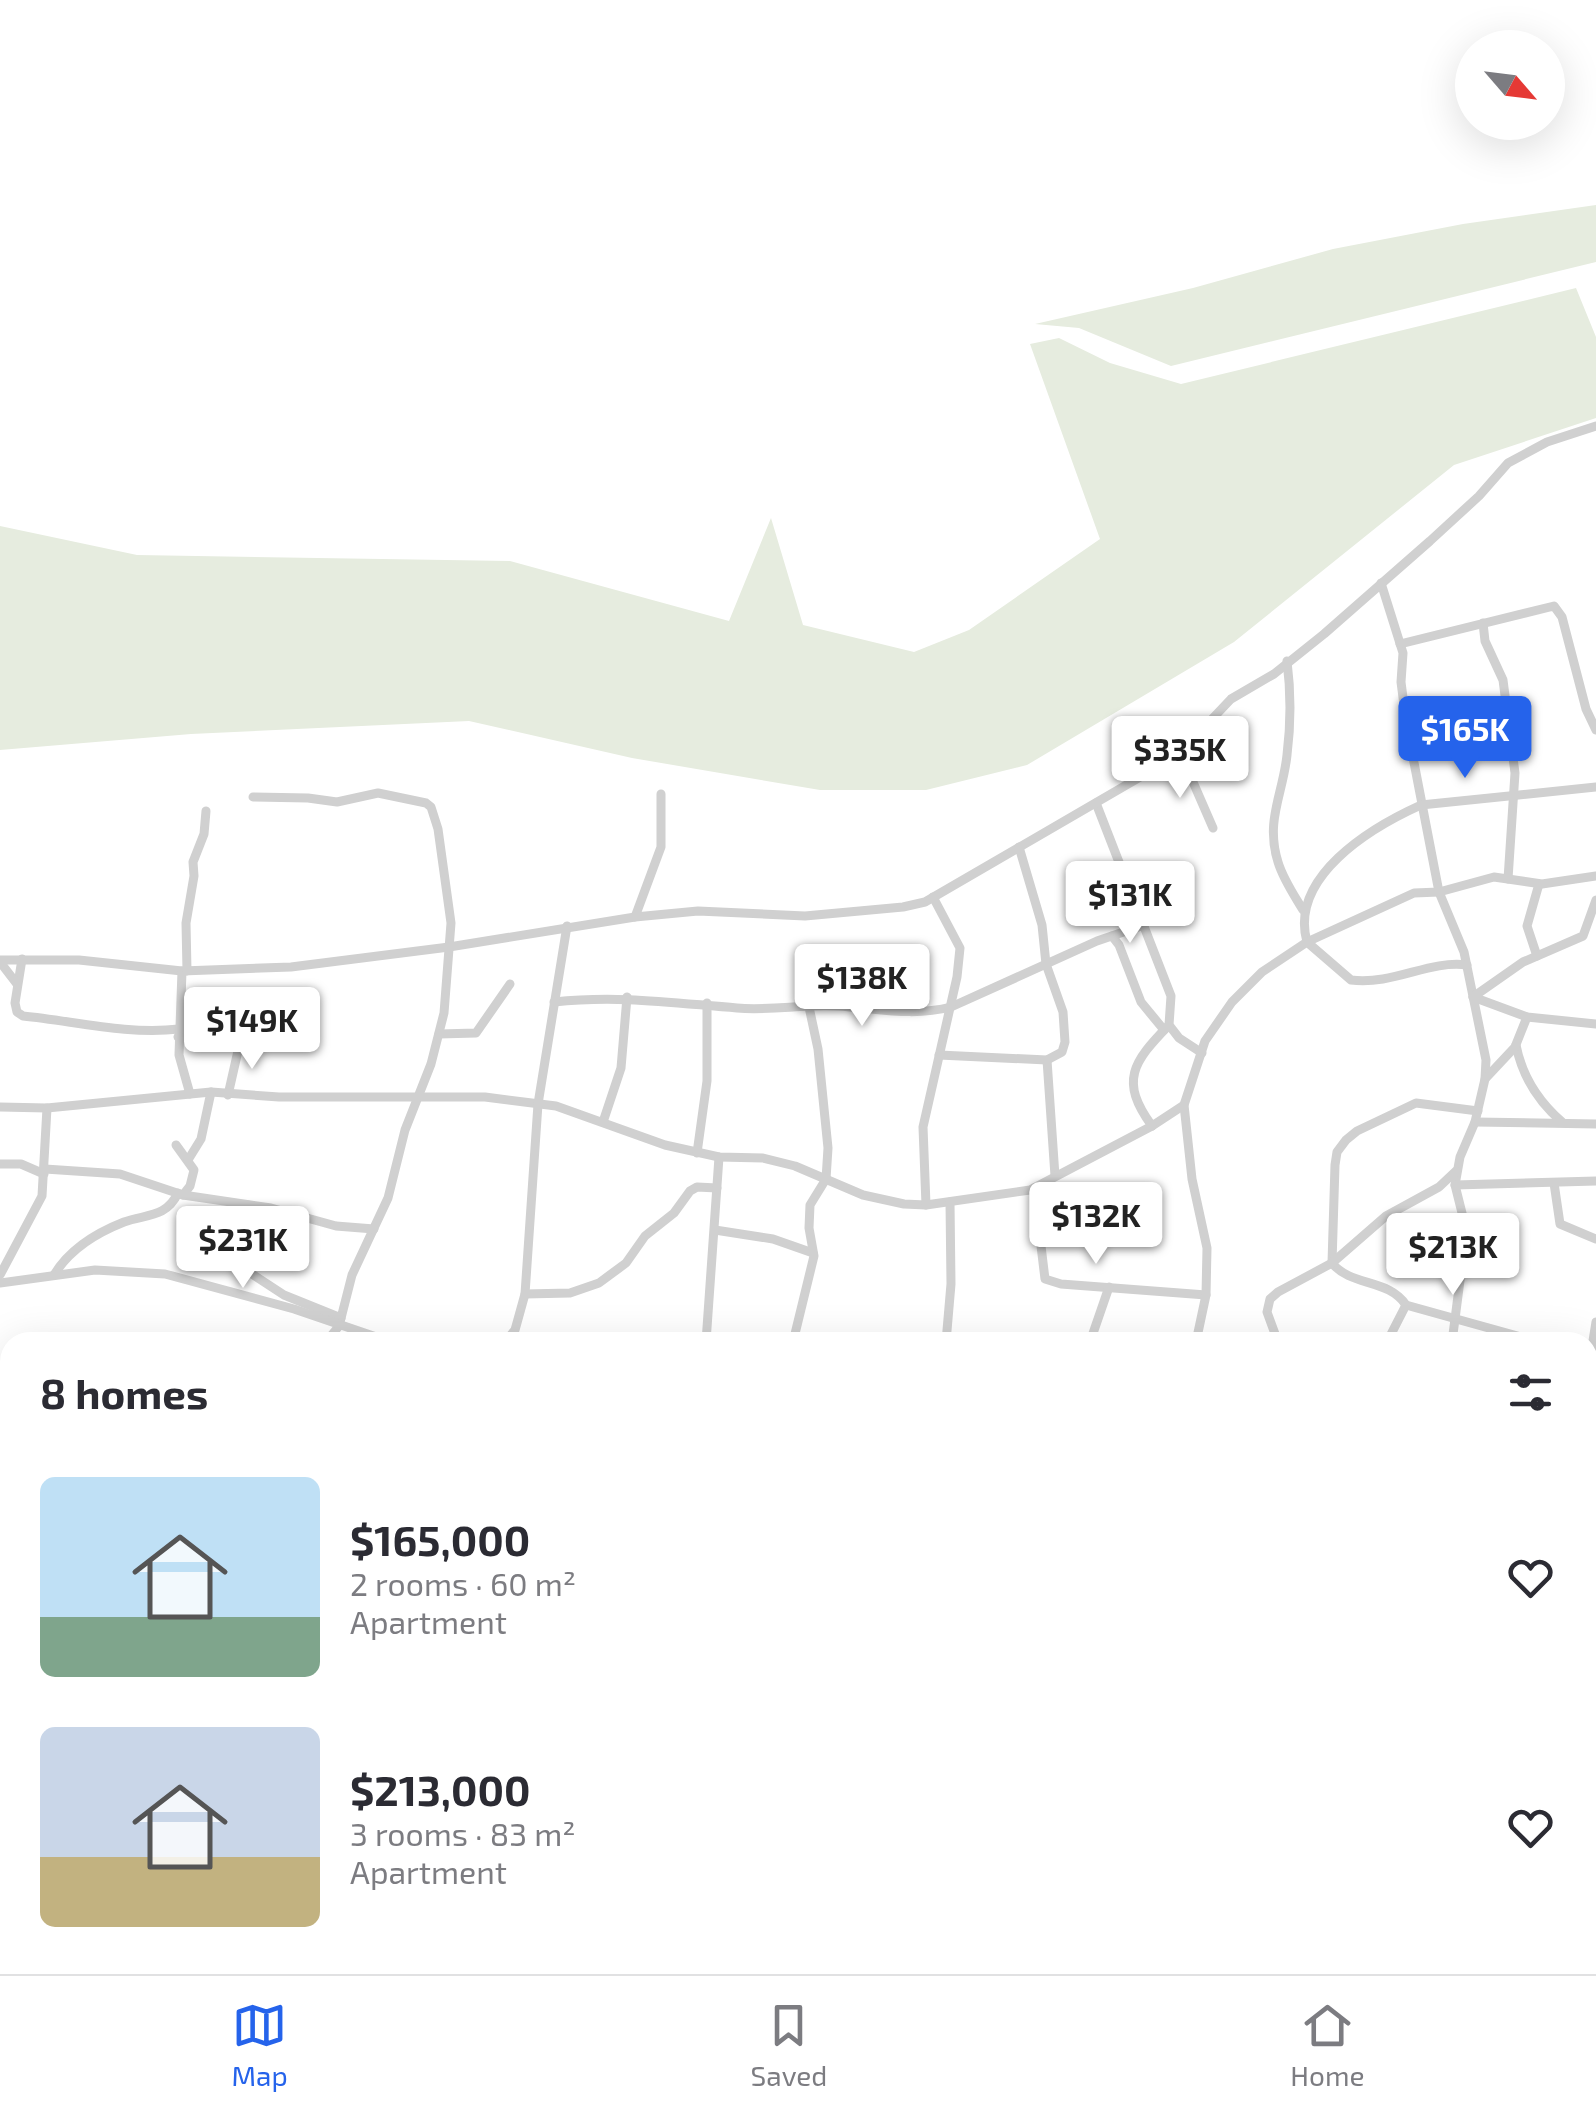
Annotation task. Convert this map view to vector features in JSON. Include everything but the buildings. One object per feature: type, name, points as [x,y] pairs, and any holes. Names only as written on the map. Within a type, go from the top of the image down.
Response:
[{"type":"street","points":[[0,961],[79,960],[185,971],[291,967],[449,947],[635,916],[698,912],[805,916],[904,907],[933,897],[1175,757],[1231,699],[1274,674],[1324,634],[1479,496],[1508,462],[1547,442],[1596,426]]},
{"type":"street","points":[[1381,583],[1400,644],[1404,707],[1439,892],[1467,965],[1486,1060],[1476,1117],[1454,1186],[1466,1242],[1454,1332]]},
{"type":"street","points":[[1400,644],[1545,606],[1556,607],[1586,709],[1596,730]]},
{"type":"street","points":[[1483,623],[1503,680],[1516,773],[1508,880]]},
{"type":"street","points":[[1287,661],[1287,757],[1272,816],[1273,834],[1278,864],[1303,910],[1307,942],[1346,977],[1358,981],[1396,979],[1440,964],[1467,965]]},
{"type":"street","points":[[1175,757],[1194,782],[1213,828]]},
{"type":"street","points":[[1303,910],[1319,878],[1341,857],[1370,834],[1421,805],[1596,787]]},
{"type":"street","points":[[253,797],[337,802],[378,792],[426,803],[432,808],[444,862],[451,923],[444,1013],[388,1198],[352,1275],[340,1322],[333,1332]]},
{"type":"street","points":[[635,916],[662,847],[661,794]]},
{"type":"street","points":[[1096,803],[1171,996],[1166,1028],[1146,1048],[1133,1080],[1133,1097],[1152,1126]]},
{"type":"street","points":[[190,1094],[179,1056],[178,1033],[194,857],[204,834],[206,811]]},
{"type":"street","points":[[940,1055],[1047,1060],[1062,1052],[1065,1029],[1058,994],[1046,964],[1042,925],[1019,847]]},
{"type":"street","points":[[1198,1332],[1206,1295],[1207,1248],[1192,1179],[1184,1105],[1205,1042],[1232,1002],[1262,972],[1307,942],[1414,893],[1439,892],[1482,879],[1538,884],[1596,876]]},
{"type":"street","points":[[1521,882],[1533,900]]},
{"type":"street","points":[[1537,956],[1526,926],[1538,884]]},
{"type":"street","points":[[926,1205],[923,1128],[960,948],[933,897]]},
{"type":"street","points":[[1473,997],[1537,956],[1583,936],[1596,900]]},
{"type":"street","points":[[554,1002],[627,998],[735,1008],[910,1012],[950,1007],[1144,925]]},
{"type":"street","points":[[513,1332],[526,1294],[538,1104],[567,926]]},
{"type":"street","points":[[1112,936],[1141,1002],[1166,1028],[1202,1054]]},
{"type":"street","points":[[22,959],[15,1009],[23,1016],[178,1033],[217,1044],[286,1039]]},
{"type":"street","points":[[0,961],[18,984]]},
{"type":"street","points":[[439,1034],[476,1033],[510,984]]},
{"type":"street","points":[[1473,997],[1527,1017],[1596,1024]]},
{"type":"street","points":[[603,1122],[621,1068],[627,998]]},
{"type":"street","points":[[698,1153],[706,1081],[707,1003]]},
{"type":"street","points":[[796,1332],[814,1253],[810,1205],[826,1180],[828,1137],[809,1007]]},
{"type":"street","points":[[1485,1079],[1516,1045],[1527,1017]]},
{"type":"street","points":[[228,1094],[240,1042]]},
{"type":"street","points":[[1516,1045],[1540,1104],[1564,1124]]},
{"type":"street","points":[[1047,1060],[1056,1176]]},
{"type":"street","points":[[0,1107],[47,1108],[210,1092],[485,1098],[556,1106],[648,1140],[719,1158],[763,1158],[795,1166],[863,1194],[926,1205],[1034,1188],[1184,1105]]},
{"type":"street","points":[[188,1160],[201,1140],[210,1092]]},
{"type":"street","points":[[1332,1263],[1337,1152],[1346,1140],[1416,1103],[1476,1117],[1596,1124]]},
{"type":"street","points":[[0,1275],[42,1196],[47,1108]]},
{"type":"street","points":[[54,1276],[64,1258],[93,1237],[169,1207],[194,1170],[176,1144]]},
{"type":"street","points":[[707,1332],[719,1158]]},
{"type":"street","points":[[0,1164],[22,1164],[45,1172],[120,1174],[180,1194],[336,1226],[374,1229]]},
{"type":"street","points":[[1273,1332],[1267,1318],[1270,1300],[1278,1292],[1332,1263],[1386,1216],[1439,1188],[1456,1170]]},
{"type":"street","points":[[1454,1186],[1596,1182]]},
{"type":"street","points":[[1554,1183],[1560,1224],[1596,1239]]},
{"type":"street","points":[[526,1294],[570,1293],[599,1283],[626,1263],[645,1236],[674,1214],[690,1191],[698,1187],[717,1188]]},
{"type":"street","points":[[1034,1188],[1045,1279],[1061,1284],[1206,1295]]},
{"type":"street","points":[[947,1332],[950,1202]]},
{"type":"street","points":[[248,1205],[238,1265],[284,1295],[366,1332]]},
{"type":"street","points":[[715,1230],[773,1239],[814,1253]]},
{"type":"street","points":[[1332,1263],[1348,1275],[1396,1293],[1406,1305],[1497,1332]]},
{"type":"street","points":[[0,1283],[96,1270],[164,1274],[340,1322]]},
{"type":"street","points":[[1093,1332],[1109,1287]]},
{"type":"street","points":[[1391,1332],[1406,1305]]},
{"type":"shaded area","points":[[1596,205],[1596,262],[1171,366],[1079,328],[1035,324],[1193,288],[1333,249],[1463,224]]},
{"type":"shaded area","points":[[1576,288],[1596,337],[1596,418],[1454,465],[1234,642],[1027,765],[926,790],[820,790],[632,758],[469,721],[191,734],[0,750],[0,526],[137,555],[510,561],[729,621],[771,518],[803,625],[914,652],[969,630],[1100,539],[1030,344],[1059,338],[1110,363],[1181,384]]}]
